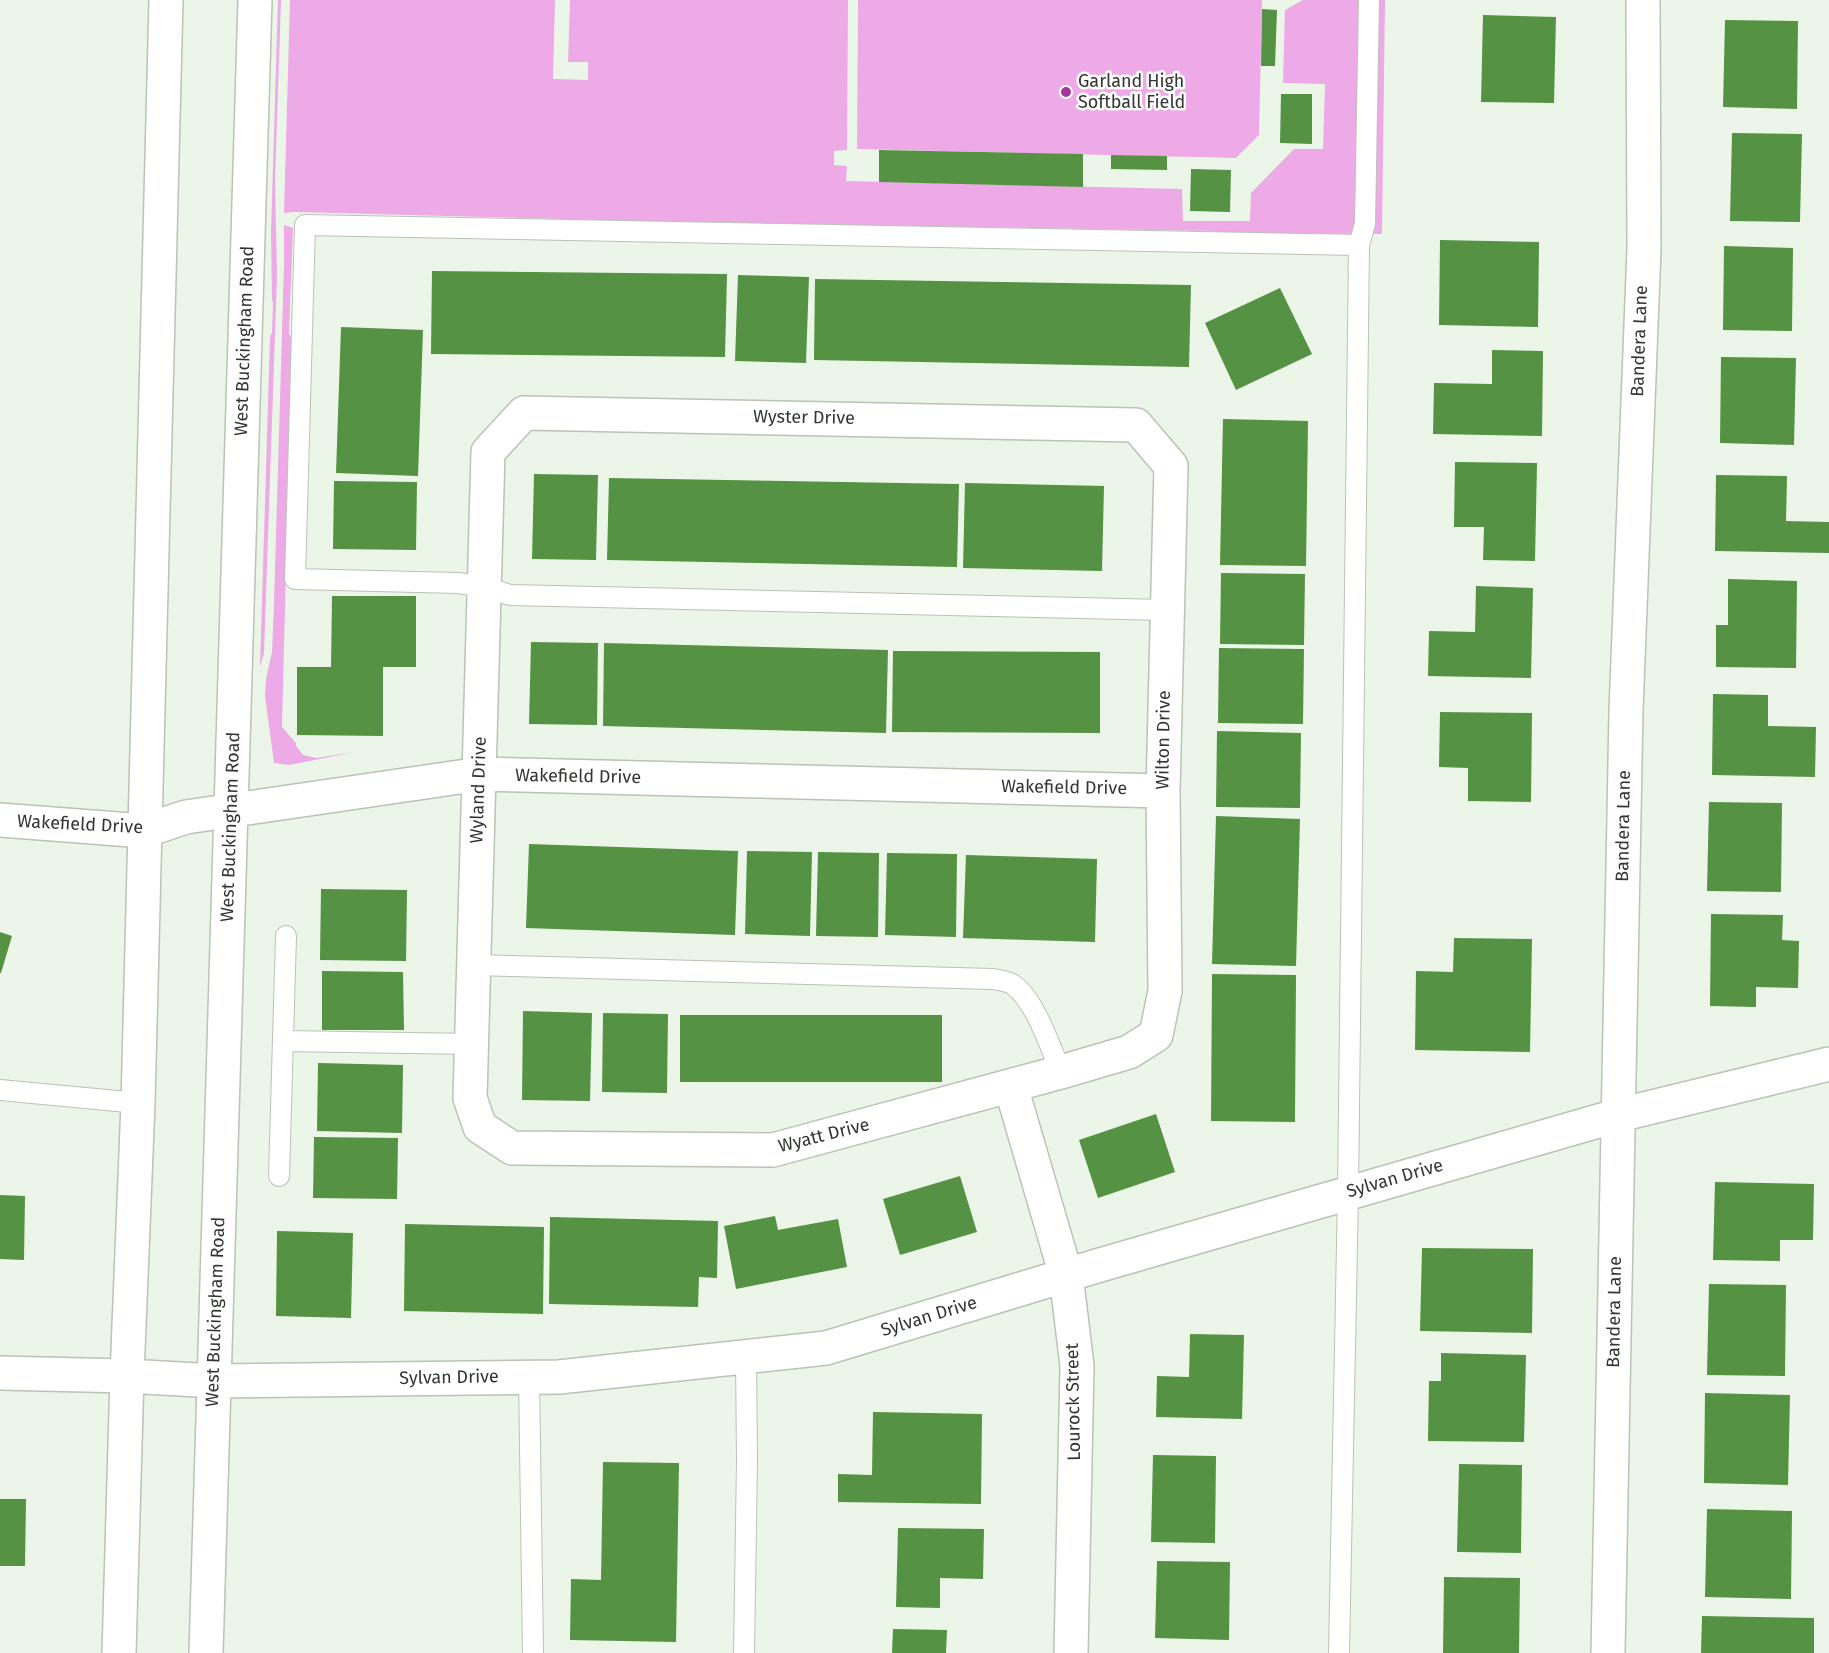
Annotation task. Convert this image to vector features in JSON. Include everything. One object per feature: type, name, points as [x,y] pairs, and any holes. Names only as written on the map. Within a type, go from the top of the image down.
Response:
[{"type":"street","points":[[119,1653],[138,1103],[166,0]]},
{"type":"street","name":"West Buckingham Road","points":[[206,1653],[255,0]]},
{"type":"street","name":"Bandera Lane","points":[[1608,1653],[1626,710],[1644,249],[1643,0]]},
{"type":"street","name":"Wyster Drive","points":[[488,452],[524,413],[1136,425]]},
{"type":"street","name":"Wilton Drive","points":[[1129,1052],[1156,1035],[1165,991],[1162,790],[1171,466],[1136,425]]},
{"type":"street","name":"Wyland Drive","points":[[480,1127],[470,1098],[488,452]]},
{"type":"street","name":"Wakefield Drive","points":[[0,820],[144,831],[186,817],[480,774],[1162,790]]},
{"type":"street","name":"Wyatt Drive","points":[[480,1127],[512,1148],[773,1149],[1011,1087],[1129,1052]]},
{"type":"street","name":"Sylvan Drive","points":[[0,1373],[214,1381],[559,1377],[826,1348],[1066,1275],[1619,1115],[1829,1064]]},
{"type":"street","name":"Lourock Street","points":[[1011,1087],[1066,1275],[1077,1366],[1071,1653]]},
{"type":"lane","points":[[1339,1653],[1348,1193],[1359,245],[1365,224],[1369,0]]},
{"type":"lane","points":[[1167,610],[510,595],[485,587],[458,583],[295,579],[305,225],[1359,245]]},
{"type":"lane","points":[[279,1176],[286,936]]},
{"type":"lane","points":[[474,965],[993,979],[1011,983],[1022,994],[1035,1013],[1061,1072]]},
{"type":"lane","points":[[283,1041],[472,1044]]},
{"type":"lane","points":[[0,1090],[138,1103]]},
{"type":"lane","points":[[744,1653],[746,1357]]},
{"type":"lane","points":[[529,1377],[534,1653]]},
{"type":"shaded area","points":[[278,0],[281,0],[275,179],[277,276],[264,653],[260,667],[273,303],[271,232]]},
{"type":"shaded area","points":[[290,0],[555,0],[553,79],[588,80],[588,62],[568,62],[570,0],[848,0],[847,150],[834,151],[834,165],[847,166],[846,181],[1182,189],[1183,221],[1250,221],[1251,193],[1294,149],[1323,149],[1325,84],[1283,83],[1285,10],[1303,0],[1385,0],[1382,234],[1231,235],[1215,231],[284,213]]},
{"type":"shaded area","name":"Garland High Softball Field","points":[[858,0],[1262,0],[1259,135],[1236,158],[857,149]]},
{"type":"shaded area","points":[[284,225],[293,228],[289,333],[294,351],[291,362],[282,727],[303,755],[316,758],[355,752],[289,765],[274,763],[265,696],[272,652],[274,603]]},
{"type":"building","points":[[1262,9],[1277,10],[1275,66],[1261,66]]},
{"type":"building","points":[[1483,15],[1556,17],[1554,103],[1481,102]]},
{"type":"building","points":[[1725,20],[1798,21],[1797,109],[1723,107]]},
{"type":"building","points":[[1281,94],[1312,94],[1312,144],[1280,143]]},
{"type":"building","points":[[1732,133],[1802,134],[1800,222],[1730,221]]},
{"type":"building","points":[[879,150],[1083,154],[1083,187],[879,182]]},
{"type":"building","points":[[1111,155],[1167,156],[1167,170],[1111,169]]},
{"type":"building","points":[[1191,169],[1231,170],[1230,212],[1190,211]]},
{"type":"building","points":[[1440,240],[1539,242],[1538,327],[1439,325]]},
{"type":"building","points":[[1724,246],[1793,248],[1792,331],[1723,330]]},
{"type":"building","points":[[432,271],[727,274],[725,357],[431,354]]},
{"type":"building","points":[[738,275],[809,277],[806,363],[735,361]]},
{"type":"building","points":[[815,279],[1191,285],[1189,367],[814,360]]},
{"type":"building","points":[[1280,288],[1312,354],[1236,390],[1205,323]]},
{"type":"building","points":[[341,327],[423,330],[418,476],[336,473]]},
{"type":"building","points":[[1492,350],[1543,351],[1542,436],[1433,434],[1434,383],[1492,384]]},
{"type":"building","points":[[1721,357],[1796,358],[1794,445],[1720,443]]},
{"type":"building","points":[[1223,419],[1308,421],[1306,566],[1220,565]]},
{"type":"building","points":[[1455,462],[1537,463],[1535,561],[1483,560],[1484,527],[1454,527]]},
{"type":"building","points":[[534,474],[598,475],[596,560],[532,559]]},
{"type":"building","points":[[1716,475],[1787,476],[1786,521],[1829,522],[1829,553],[1715,551]]},
{"type":"building","points":[[609,478],[959,484],[957,567],[607,560]]},
{"type":"building","points":[[334,481],[417,482],[416,550],[333,549]]},
{"type":"building","points":[[965,483],[1104,486],[1102,571],[963,568]]},
{"type":"building","points":[[1221,573],[1305,574],[1304,645],[1220,644]]},
{"type":"building","points":[[1728,579],[1797,581],[1796,668],[1716,667],[1716,625],[1728,625]]},
{"type":"building","points":[[1476,586],[1533,588],[1531,678],[1428,676],[1429,631],[1475,632]]},
{"type":"building","points":[[332,596],[416,596],[416,667],[383,667],[383,736],[297,735],[297,667],[331,667]]},
{"type":"building","points":[[531,642],[598,643],[597,725],[529,724]]},
{"type":"building","points":[[604,643],[888,650],[886,733],[603,726]]},
{"type":"building","points":[[1219,648],[1304,649],[1303,724],[1218,723]]},
{"type":"building","points":[[893,651],[1100,652],[1100,733],[892,732]]},
{"type":"building","points":[[1713,694],[1768,695],[1768,726],[1816,727],[1815,777],[1712,775]]},
{"type":"building","points":[[1440,712],[1532,713],[1531,802],[1468,801],[1468,768],[1439,767]]},
{"type":"building","points":[[1217,731],[1301,733],[1300,808],[1216,807]]},
{"type":"building","points":[[1709,802],[1782,803],[1781,892],[1707,891]]},
{"type":"building","points":[[1216,816],[1300,819],[1296,966],[1212,964]]},
{"type":"building","points":[[529,844],[738,851],[735,935],[526,928]]},
{"type":"building","points":[[747,851],[812,852],[810,936],[745,934]]},
{"type":"building","points":[[818,852],[879,853],[878,937],[816,936]]},
{"type":"building","points":[[887,853],[957,854],[956,937],[885,935]]},
{"type":"building","points":[[966,855],[1097,859],[1095,942],[963,938]]},
{"type":"building","points":[[321,889],[407,890],[406,961],[320,960]]},
{"type":"building","points":[[1711,914],[1783,915],[1782,940],[1799,941],[1798,988],[1756,987],[1756,1007],[1710,1006]]},
{"type":"building","points":[[0,932],[12,936],[1,973],[0,973]]},
{"type":"building","points":[[1454,938],[1532,939],[1530,1052],[1415,1050],[1416,971],[1453,972]]},
{"type":"building","points":[[322,971],[403,972],[404,1030],[322,1030]]},
{"type":"building","points":[[1212,974],[1296,975],[1295,1122],[1211,1121]]},
{"type":"building","points":[[523,1011],[592,1013],[590,1101],[522,1100]]},
{"type":"building","points":[[603,1013],[668,1014],[667,1093],[602,1092]]},
{"type":"building","points":[[680,1015],[942,1015],[942,1082],[680,1082]]},
{"type":"building","points":[[318,1063],[403,1065],[402,1133],[317,1131]]},
{"type":"building","points":[[1156,1114],[1175,1172],[1098,1198],[1079,1140]]},
{"type":"building","points":[[314,1137],[398,1138],[397,1199],[313,1198]]},
{"type":"building","points":[[960,1176],[977,1232],[900,1255],[883,1199]]},
{"type":"building","points":[[1715,1182],[1814,1184],[1813,1240],[1780,1240],[1780,1261],[1713,1260]]},
{"type":"building","points":[[0,1195],[25,1196],[24,1260],[0,1259]]},
{"type":"building","points":[[775,1216],[778,1230],[838,1219],[847,1267],[736,1289],[724,1226]]},
{"type":"building","points":[[550,1217],[718,1221],[717,1278],[699,1277],[698,1307],[549,1304]]},
{"type":"building","points":[[405,1224],[544,1227],[543,1314],[404,1311]]},
{"type":"building","points":[[277,1231],[353,1233],[351,1318],[276,1316]]},
{"type":"building","points":[[1422,1248],[1533,1249],[1532,1333],[1420,1331]]},
{"type":"building","points":[[1709,1284],[1786,1285],[1785,1376],[1707,1375]]},
{"type":"building","points":[[1190,1334],[1244,1335],[1242,1419],[1156,1417],[1157,1376],[1189,1377]]},
{"type":"building","points":[[1441,1353],[1526,1355],[1524,1442],[1428,1441],[1429,1381],[1441,1381]]},
{"type":"building","points":[[1705,1393],[1790,1395],[1788,1485],[1704,1483]]},
{"type":"building","points":[[873,1412],[982,1414],[981,1504],[838,1502],[838,1474],[872,1475]]},
{"type":"building","points":[[1153,1455],[1216,1456],[1215,1543],[1151,1542]]},
{"type":"building","points":[[603,1462],[679,1463],[676,1642],[570,1640],[571,1579],[601,1580]]},
{"type":"building","points":[[1459,1464],[1522,1465],[1521,1553],[1457,1552]]},
{"type":"building","points":[[0,1499],[26,1499],[25,1566],[0,1566]]},
{"type":"building","points":[[1707,1509],[1792,1511],[1791,1599],[1705,1597]]},
{"type":"building","points":[[898,1528],[984,1529],[983,1579],[940,1578],[940,1608],[896,1607]]},
{"type":"building","points":[[1157,1561],[1230,1562],[1229,1640],[1155,1638]]},
{"type":"building","points":[[1444,1577],[1520,1578],[1519,1653],[1443,1653]]},
{"type":"building","points":[[1702,1616],[1814,1618],[1814,1653],[1701,1653]]},
{"type":"building","points":[[893,1629],[947,1630],[946,1653],[892,1653]]},
{"type":"place","name":"Garland High Softball Field","points":[[1066,92]]}]
